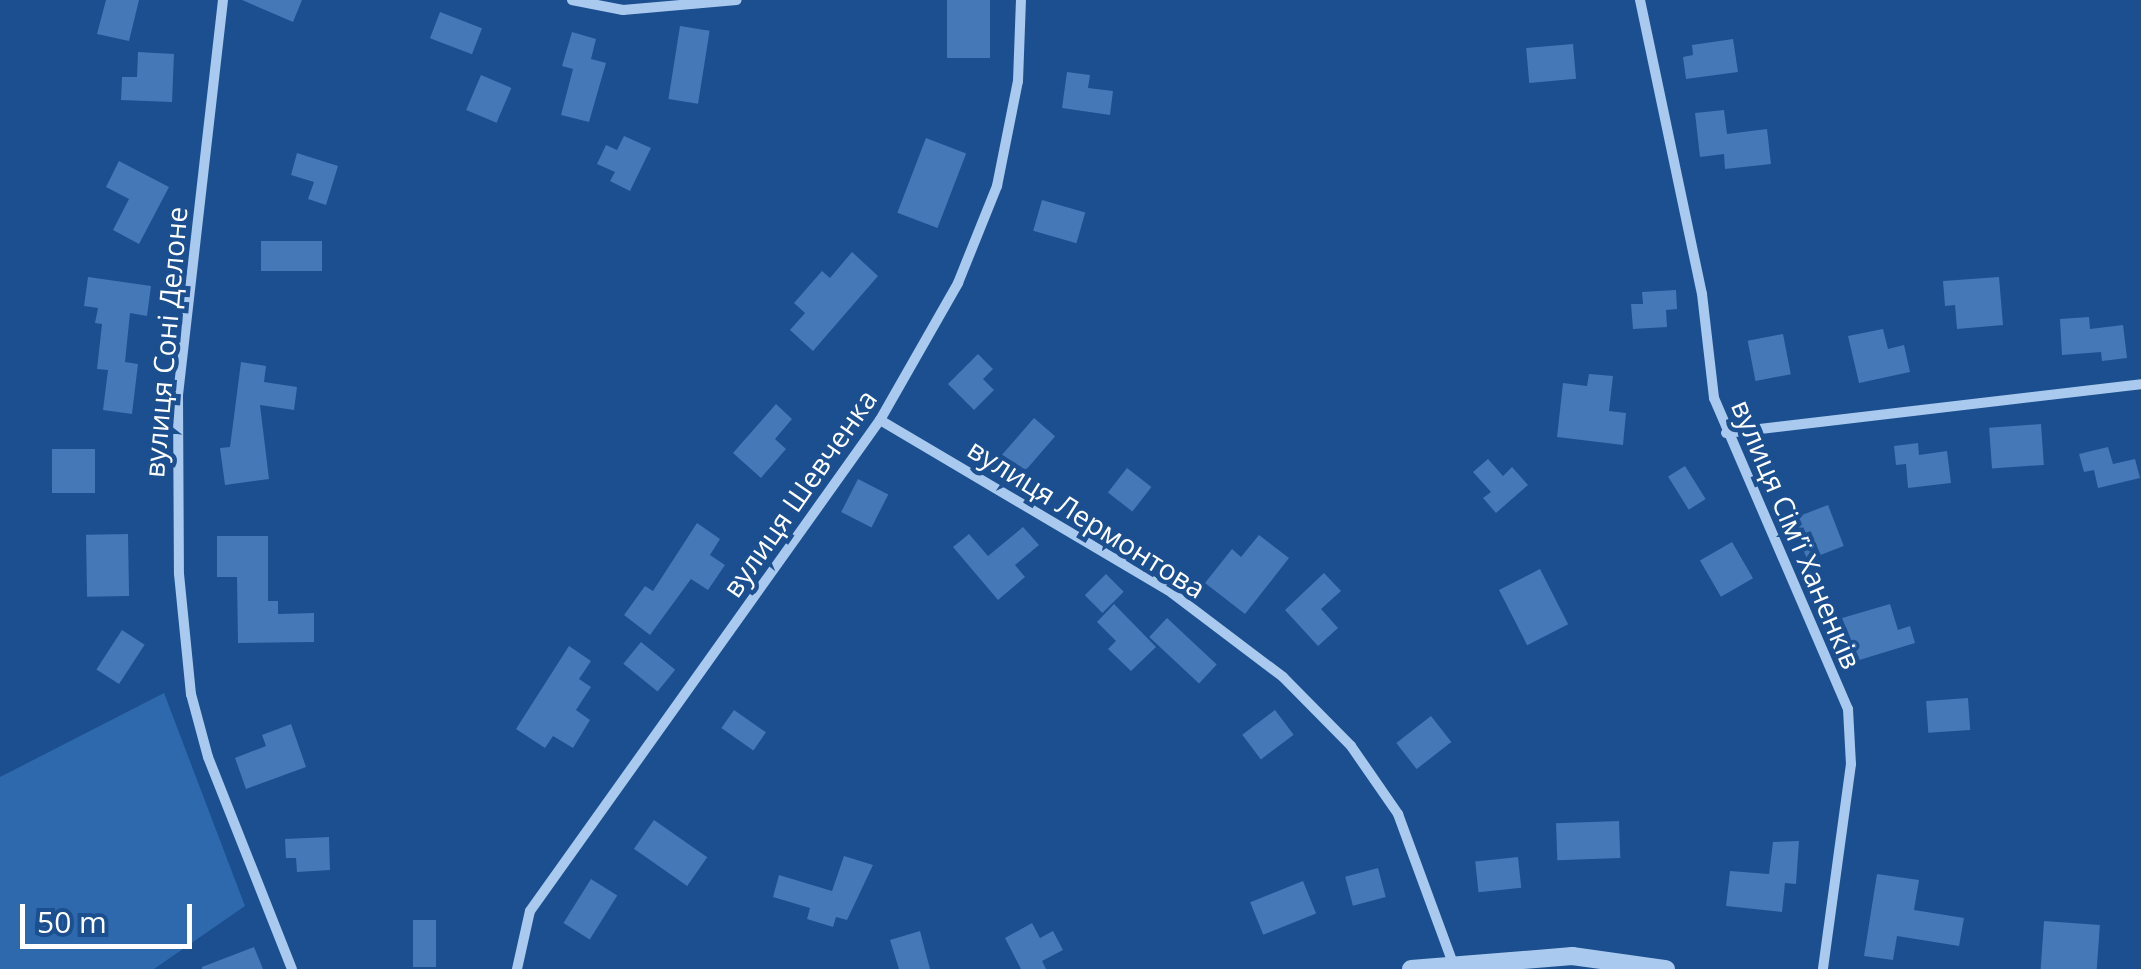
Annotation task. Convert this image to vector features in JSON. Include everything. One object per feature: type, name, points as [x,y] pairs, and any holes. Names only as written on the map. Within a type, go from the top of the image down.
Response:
[{"type":"street","name":"вулиця Соні Делоне","points":[[223,0],[178,395],[179,574],[191,694],[208,756],[292,969]]},
{"type":"street","points":[[572,0],[623,10],[737,0]]},
{"type":"street","name":"вулиця Шевченка","points":[[517,969],[530,911],[880,420],[958,283],[998,186],[1018,81],[1020,0]]},
{"type":"street","name":"вулиця Сімʼї Ханенків","points":[[1640,0],[1702,294],[1714,398],[1848,710],[1851,764],[1823,969]]},
{"type":"street","points":[[1726,432],[2141,384]]},
{"type":"street","name":"вулиця Лермонтова","points":[[880,420],[1168,590],[1283,677],[1351,746],[1398,814],[1452,961]]},
{"type":"street","points":[[1423,968],[1452,961],[1572,956],[1666,969]]},
{"type":"shaded area","points":[[164,693],[245,906],[154,969],[0,969],[0,777]]},
{"type":"building","points":[[106,0],[139,0],[129,41],[97,34]]},
{"type":"building","points":[[242,0],[302,0],[293,22]]},
{"type":"building","points":[[947,0],[990,0],[990,58],[947,58]]},
{"type":"building","points":[[440,12],[482,28],[472,54],[430,38]]},
{"type":"building","points":[[680,26],[710,31],[698,104],[668,99]]},
{"type":"building","points":[[572,32],[596,39],[591,59],[606,63],[589,122],[561,115],[573,69],[562,66]]},
{"type":"building","points":[[1733,39],[1738,72],[1686,79],[1683,57],[1693,55],[1692,45]]},
{"type":"building","points":[[1573,44],[1576,79],[1529,83],[1526,48]]},
{"type":"building","points":[[138,52],[174,54],[172,102],[121,100],[122,77],[137,77]]},
{"type":"building","points":[[1067,72],[1090,75],[1088,88],[1113,91],[1110,115],[1062,108]]},
{"type":"building","points":[[481,75],[511,88],[497,123],[466,110]]},
{"type":"building","points":[[1724,110],[1727,134],[1767,129],[1771,164],[1725,169],[1724,154],[1700,157],[1695,113]]},
{"type":"building","points":[[624,136],[651,148],[630,191],[610,181],[615,172],[597,164],[606,145],[617,150]]},
{"type":"building","points":[[926,138],[966,153],[937,228],[897,213]]},
{"type":"building","points":[[297,153],[338,166],[326,205],[308,199],[314,182],[291,175]]},
{"type":"building","points":[[119,161],[169,187],[139,244],[113,230],[129,199],[106,187]]},
{"type":"building","points":[[1042,200],[1085,212],[1076,243],[1033,231]]},
{"type":"building","points":[[261,241],[322,241],[322,271],[261,271]]},
{"type":"building","points":[[852,252],[878,276],[813,351],[790,330],[805,313],[794,303],[822,271],[830,278]]},
{"type":"building","points":[[88,277],[151,286],[147,316],[130,313],[125,362],[138,364],[132,414],[103,410],[108,370],[97,369],[102,324],[95,323],[98,308],[84,306]]},
{"type":"building","points":[[1999,277],[2003,325],[1957,329],[1955,305],[1945,306],[1943,281]]},
{"type":"building","points":[[1676,290],[1677,309],[1666,310],[1667,327],[1633,329],[1631,304],[1643,304],[1642,292]]},
{"type":"building","points":[[2089,317],[2090,329],[2123,325],[2127,358],[2102,361],[2101,352],[2062,355],[2060,319]]},
{"type":"building","points":[[1883,329],[1888,349],[1904,345],[1910,372],[1859,383],[1848,336]]},
{"type":"building","points":[[1783,334],[1791,374],[1755,381],[1748,341]]},
{"type":"building","points":[[978,354],[993,369],[983,379],[994,390],[974,410],[948,384]]},
{"type":"building","points":[[241,362],[266,366],[264,382],[297,387],[294,410],[260,405],[269,479],[225,485],[220,448],[230,447]]},
{"type":"building","points":[[1589,374],[1613,376],[1609,411],[1626,413],[1623,445],[1557,437],[1563,383],[1587,386]]},
{"type":"building","points":[[776,404],[792,419],[775,439],[786,449],[761,478],[733,453]]},
{"type":"building","points":[[1034,418],[1055,436],[1019,478],[998,460]]},
{"type":"building","points":[[2041,424],[2044,465],[1992,469],[1989,428]]},
{"type":"building","points":[[1918,443],[1919,455],[1947,451],[1951,483],[1908,488],[1906,464],[1896,465],[1894,446]]},
{"type":"building","points":[[2108,447],[2113,464],[2135,459],[2140,478],[2098,488],[2094,470],[2084,472],[2079,454]]},
{"type":"building","points":[[52,449],[95,449],[95,493],[52,493]]},
{"type":"building","points":[[1488,459],[1503,476],[1512,467],[1528,485],[1496,513],[1483,498],[1491,492],[1473,472]]},
{"type":"building","points":[[1685,466],[1706,499],[1689,510],[1668,477]]},
{"type":"building","points":[[1127,468],[1151,487],[1132,512],[1108,492]]},
{"type":"building","points":[[858,479],[888,494],[871,527],[841,512]]},
{"type":"building","points":[[1828,505],[1844,546],[1807,560],[1792,519]]},
{"type":"building","points":[[697,523],[720,539],[710,555],[725,565],[708,590],[691,579],[650,635],[624,615],[645,586],[653,591]]},
{"type":"building","points":[[1023,527],[1039,545],[1015,565],[1025,577],[998,600],[953,547],[969,534],[988,556]]},
{"type":"building","points":[[128,534],[129,596],[87,597],[86,535]]},
{"type":"building","points":[[1259,535],[1289,558],[1245,614],[1205,583],[1232,549],[1241,557]]},
{"type":"building","points":[[217,536],[268,536],[268,601],[278,601],[278,614],[314,613],[314,642],[238,643],[237,577],[217,577]]},
{"type":"building","points":[[1732,542],[1753,578],[1721,597],[1700,560]]},
{"type":"building","points":[[1540,569],[1568,624],[1527,645],[1499,590]]},
{"type":"building","points":[[1324,573],[1341,591],[1321,609],[1338,628],[1318,646],[1285,610]]},
{"type":"building","points":[[1106,574],[1124,592],[1102,613],[1085,595]]},
{"type":"building","points":[[1114,604],[1156,647],[1131,671],[1108,649],[1116,641],[1097,622]]},
{"type":"building","points":[[1890,604],[1898,630],[1910,626],[1915,643],[1856,661],[1852,647],[1842,650],[1832,621]]},
{"type":"building","points":[[1167,618],[1217,664],[1199,683],[1149,637]]},
{"type":"building","points":[[122,630],[145,645],[119,684],[96,669]]},
{"type":"building","points":[[641,642],[675,670],[658,691],[623,664]]},
{"type":"building","points":[[569,646],[591,661],[579,679],[591,687],[576,710],[590,720],[573,748],[553,736],[545,748],[516,729]]},
{"type":"building","points":[[1968,698],[1970,730],[1928,733],[1926,701]]},
{"type":"building","points":[[734,710],[766,732],[753,750],[721,728]]},
{"type":"building","points":[[1275,710],[1294,735],[1261,759],[1242,735]]},
{"type":"building","points":[[1431,716],[1451,742],[1417,769],[1396,743]]},
{"type":"building","points":[[291,724],[306,767],[246,789],[235,758],[266,746],[262,735]]},
{"type":"building","points":[[654,820],[707,857],[687,886],[634,849]]},
{"type":"building","points":[[1619,821],[1620,858],[1557,860],[1556,823]]},
{"type":"building","points":[[329,837],[330,870],[297,872],[296,858],[286,858],[285,839]]},
{"type":"building","points":[[1799,841],[1796,884],[1785,883],[1782,912],[1726,906],[1730,871],[1769,874],[1773,842]]},
{"type":"building","points":[[844,856],[873,865],[847,920],[836,917],[833,927],[807,919],[810,908],[773,897],[779,875],[832,891]]},
{"type":"building","points":[[1518,857],[1521,888],[1478,892],[1475,861]]},
{"type":"building","points":[[1378,868],[1386,897],[1353,906],[1345,877]]},
{"type":"building","points":[[1877,874],[1919,880],[1914,910],[1964,918],[1959,946],[1897,936],[1893,960],[1864,956]]},
{"type":"building","points":[[591,879],[617,895],[590,940],[563,923]]},
{"type":"building","points":[[1303,881],[1316,913],[1263,935],[1250,902]]},
{"type":"building","points":[[413,920],[436,920],[436,967],[413,967]]},
{"type":"building","points":[[2044,921],[2100,925],[2097,969],[2041,969]]},
{"type":"building","points":[[1032,923],[1040,938],[1053,931],[1063,950],[1042,961],[1046,969],[1021,969],[1005,938]]},
{"type":"building","points":[[920,931],[930,969],[899,969],[890,940]]},
{"type":"building","points":[[254,947],[263,969],[202,969],[202,967]]}]
